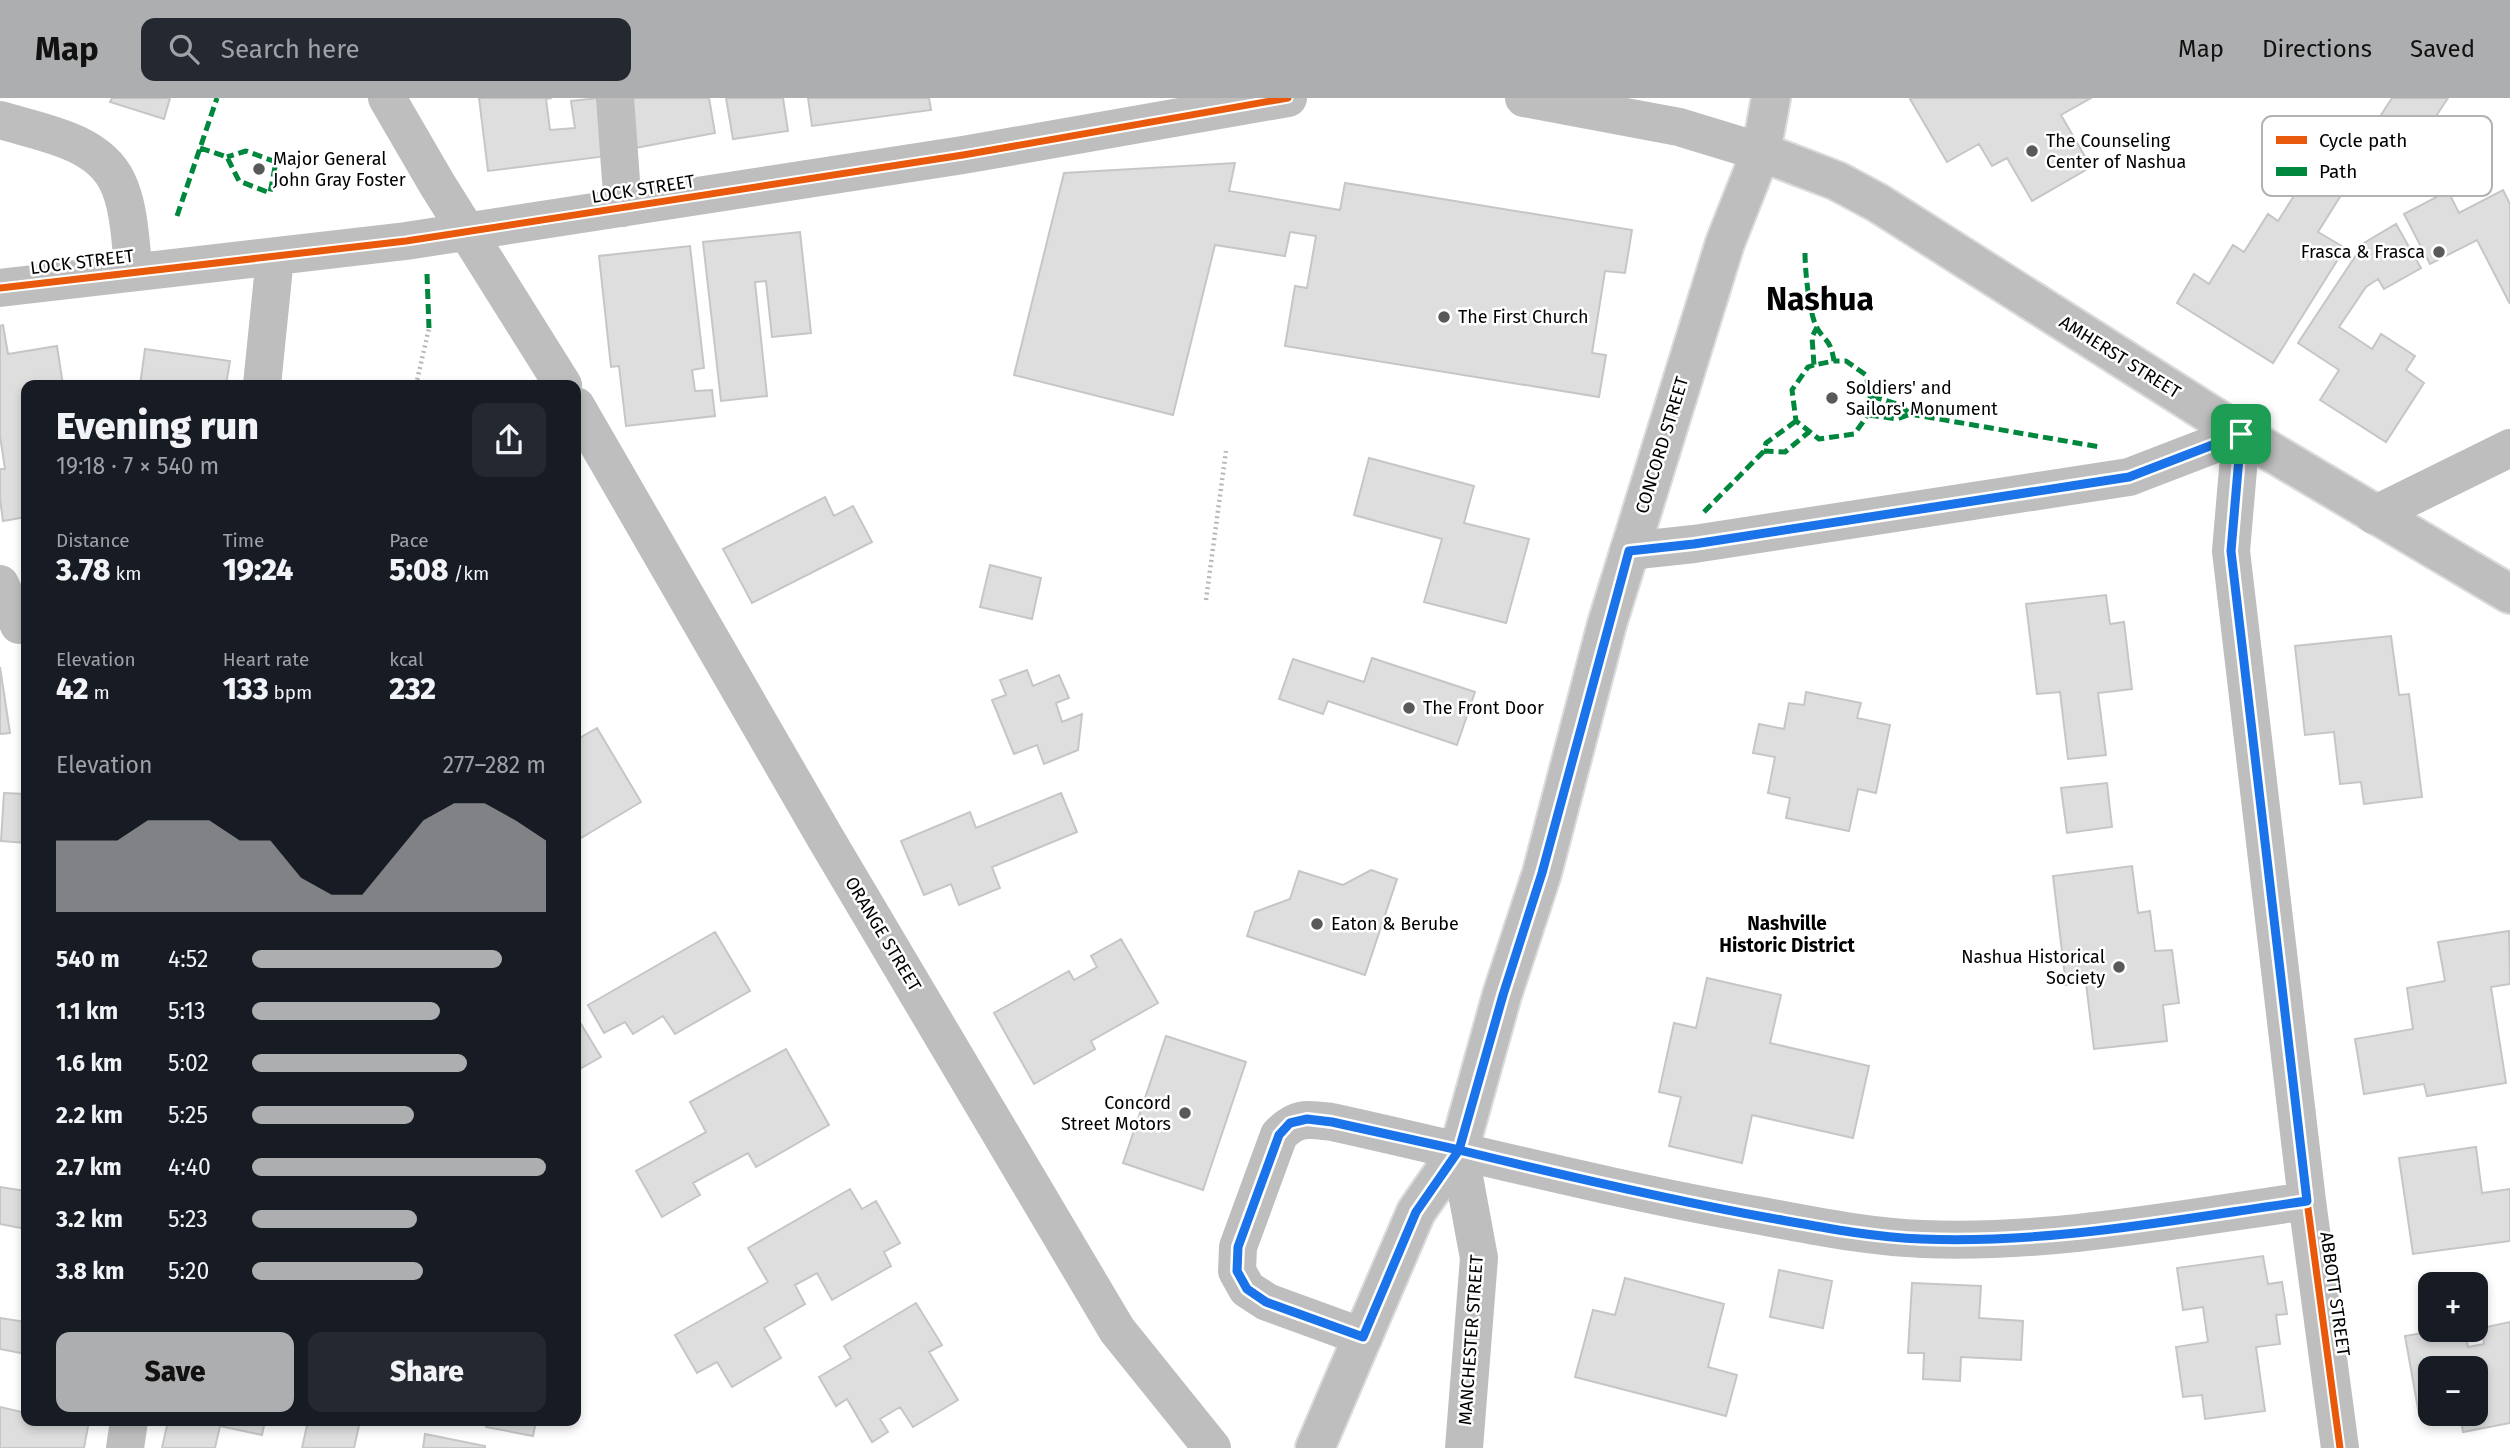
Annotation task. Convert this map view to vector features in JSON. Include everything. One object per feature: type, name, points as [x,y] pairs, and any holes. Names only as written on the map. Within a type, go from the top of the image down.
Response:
[{"type":"street","points":[[387,98],[560,380]]},
{"type":"street","points":[[615,98],[623,208]]},
{"type":"street","name":"LOCK STREET","points":[[0,288],[468,232],[963,155],[1288,98]]},
{"type":"street","name":"AMHERST STREET","points":[[1524,98],[1679,127],[1761,152],[1837,181],[1878,203],[2241,434],[2510,594]]},
{"type":"street","name":"CONCORD STREET","points":[[1315,1448],[1416,1212],[1459,1150],[1503,995],[1542,873],[1629,551],[1728,234],[1761,152],[1772,98]]},
{"type":"street","points":[[0,120],[56,137],[83,148],[101,160],[117,181],[124,206],[134,272]]},
{"type":"street","points":[[263,380],[275,257]]},
{"type":"street","name":"ORANGE STREET","points":[[581,415],[833,851],[1117,1330],[1212,1448]]},
{"type":"street","points":[[1629,551],[1694,544],[2129,477],[2241,434]]},
{"type":"street","name":"ABBOTT STREET","points":[[2241,434],[2231,551],[2307,1201],[2340,1448]]},
{"type":"street","points":[[2374,515],[2510,448]]},
{"type":"street","points":[[0,584],[19,625]]},
{"type":"street","points":[[1363,1337],[1266,1302],[1247,1289],[1237,1271],[1238,1247],[1279,1135],[1290,1123],[1307,1119],[1332,1122],[1689,1203],[1862,1234],[1921,1239],[1993,1240],[2080,1234],[2307,1201]]},
{"type":"street","name":"MANCHESTER STREET","points":[[1459,1150],[1479,1258],[1464,1448]]},
{"type":"street","points":[[125,1448],[129,1426]]},
{"type":"path","points":[[417,380],[429,328]]},
{"type":"path","points":[[1206,600],[1226,451]]},
{"type":"building","points":[[112,98],[170,98],[164,119],[110,102]]},
{"type":"building","points":[[479,98],[552,98],[546,99],[550,130],[575,128],[571,101],[599,98],[607,156],[488,171]]},
{"type":"building","points":[[626,98],[709,98],[715,133],[635,148]]},
{"type":"building","points":[[726,98],[783,98],[788,131],[733,139]]},
{"type":"building","points":[[808,98],[929,98],[931,110],[812,126]]},
{"type":"building","name":"The Counseling Center of Nashua","points":[[2091,98],[2061,115],[2091,167],[2032,201],[2007,158],[1992,166],[1979,144],[1947,162],[1910,99]]},
{"type":"building","points":[[2392,98],[2448,98],[2436,116],[2380,116]]},
{"type":"building","name":"The First Church","points":[[1235,163],[1229,191],[1340,210],[1345,183],[1632,230],[1625,273],[1605,271],[1592,353],[1606,355],[1599,397],[1285,346],[1295,286],[1307,288],[1316,236],[1290,232],[1285,256],[1215,245],[1173,415],[1014,375],[1064,173]]},
{"type":"building","name":"Frasca & Frasca","points":[[2503,190],[2510,204],[2510,304],[2477,240],[2430,264],[2404,214],[2438,196],[2450,196],[2459,213]]},
{"type":"building","points":[[2294,196],[2340,196],[2318,232],[2345,248],[2273,363],[2177,303],[2194,274],[2209,284],[2233,245],[2244,252],[2268,214],[2278,221]]},
{"type":"building","points":[[2396,224],[2421,268],[2384,289],[2378,279],[2366,287],[2339,327],[2372,349],[2381,334],[2415,356],[2406,370],[2424,383],[2386,442],[2320,400],[2339,370],[2298,343],[2364,243]]},
{"type":"building","points":[[800,232],[811,333],[772,337],[766,281],[755,282],[767,396],[721,401],[703,242]]},
{"type":"building","points":[[690,246],[704,368],[692,370],[695,391],[712,390],[715,416],[626,426],[619,366],[611,367],[599,256]]},
{"type":"building","points":[[3,325],[8,354],[57,346],[62,380],[21,380],[21,518],[3,521],[0,469],[5,469],[0,436],[0,326]]},
{"type":"building","points":[[145,349],[230,361],[227,380],[141,380]]},
{"type":"building","points":[[1369,458],[1474,486],[1464,523],[1529,539],[1506,623],[1424,602],[1442,539],[1354,515]]},
{"type":"building","points":[[825,497],[834,516],[853,506],[872,542],[752,603],[723,549]]},
{"type":"building","points":[[990,565],[1041,578],[1032,619],[980,607]]},
{"type":"building","points":[[2106,595],[2110,624],[2124,622],[2132,689],[2098,693],[2106,755],[2068,759],[2060,692],[2037,694],[2026,604]]},
{"type":"building","points":[[2391,636],[2399,695],[2409,694],[2422,797],[2364,804],[2361,782],[2340,784],[2334,732],[2305,735],[2295,646]]},
{"type":"building","name":"The Front Door","points":[[1372,658],[1475,692],[1457,745],[1328,701],[1323,714],[1279,699],[1293,659],[1364,682]]},
{"type":"building","points":[[0,667],[10,733],[0,734]]},
{"type":"building","points":[[1027,670],[1033,686],[1059,675],[1069,698],[1056,703],[1062,722],[1082,714],[1078,750],[1044,764],[1037,745],[1014,754],[992,700],[1006,695],[1000,680]]},
{"type":"building","points":[[1806,692],[1861,703],[1857,718],[1890,725],[1876,793],[1858,789],[1849,831],[1786,818],[1790,798],[1768,793],[1775,757],[1753,753],[1759,724],[1784,729],[1789,703],[1804,705]]},
{"type":"building","points":[[597,728],[641,802],[581,838],[581,737]]},
{"type":"building","points":[[2107,783],[2112,827],[2067,833],[2061,788]]},
{"type":"building","points":[[4,793],[21,794],[21,843],[1,841]]},
{"type":"building","points":[[1061,793],[1077,832],[992,867],[1000,888],[959,905],[951,884],[924,895],[901,841],[970,812],[976,828]]},
{"type":"building","name":"Nashua Historical Society","points":[[2132,866],[2138,913],[2150,911],[2155,951],[2172,950],[2179,1003],[2163,1005],[2167,1041],[2094,1049],[2086,983],[2066,985],[2053,876]]},
{"type":"building","name":"Eaton & Berube","points":[[1371,870],[1397,879],[1365,975],[1247,936],[1255,912],[1290,899],[1299,871],[1343,885]]},
{"type":"building","points":[[2509,931],[2510,984],[2491,987],[2506,1083],[2427,1096],[2424,1084],[2364,1094],[2355,1039],[2413,1029],[2407,988],[2445,981],[2438,942]]},
{"type":"building","points":[[715,932],[750,991],[675,1034],[663,1016],[633,1034],[625,1022],[604,1033],[588,1005]]},
{"type":"building","points":[[1121,939],[1158,1003],[1091,1041],[1095,1049],[1034,1084],[994,1013],[1069,971],[1074,980],[1097,967],[1091,956]]},
{"type":"building","points":[[1707,978],[1781,995],[1770,1043],[1869,1066],[1853,1138],[1752,1115],[1742,1163],[1669,1146],[1681,1097],[1659,1092],[1674,1023],[1696,1028]]},
{"type":"building","points":[[581,1024],[601,1057],[581,1068]]},
{"type":"building","name":"Concord Street Motors","points":[[1166,1036],[1246,1062],[1203,1190],[1123,1163]]},
{"type":"building","points":[[786,1049],[829,1125],[756,1167],[748,1153],[693,1183],[700,1195],[662,1217],[636,1171],[706,1132],[690,1102]]},
{"type":"building","points":[[2476,1147],[2482,1193],[2510,1189],[2510,1241],[2413,1254],[2399,1158]]},
{"type":"building","points":[[0,1187],[21,1190],[21,1228],[0,1224]]},
{"type":"building","points":[[850,1189],[862,1209],[876,1201],[900,1243],[884,1252],[891,1266],[832,1300],[817,1273],[795,1285],[805,1304],[764,1328],[781,1358],[732,1387],[717,1362],[697,1373],[675,1335],[768,1282],[748,1248]]},
{"type":"building","points":[[2263,1256],[2268,1284],[2282,1282],[2287,1314],[2276,1315],[2280,1344],[2256,1347],[2265,1411],[2205,1419],[2202,1395],[2183,1397],[2176,1347],[2208,1342],[2203,1307],[2183,1310],[2177,1268]]},
{"type":"building","points":[[1779,1270],[1832,1281],[1823,1328],[1770,1317]]},
{"type":"building","points":[[1625,1278],[1724,1304],[1708,1367],[1737,1375],[1726,1416],[1575,1377],[1593,1310],[1615,1315]]},
{"type":"building","points":[[1912,1283],[1981,1286],[1979,1318],[2023,1321],[2021,1360],[1961,1357],[1960,1381],[1923,1379],[1924,1353],[1908,1353]]},
{"type":"building","points":[[916,1303],[942,1345],[929,1352],[958,1400],[913,1427],[900,1407],[880,1419],[888,1432],[872,1442],[847,1399],[836,1406],[819,1377],[851,1358],[844,1346]]},
{"type":"building","points":[[0,1318],[21,1321],[21,1353],[0,1349]]},
{"type":"building","points":[[2510,1322],[2510,1423],[2463,1432],[2462,1426],[2488,1426],[2488,1356],[2418,1356],[2418,1408],[2405,1336],[2418,1334],[2418,1342],[2467,1342],[2468,1347],[2488,1342],[2488,1327]]},
{"type":"building","points":[[0,1407],[21,1412],[21,1426],[88,1426],[84,1448],[0,1448]]},
{"type":"building","points":[[167,1426],[220,1426],[215,1448],[162,1448]]},
{"type":"building","points":[[220,1426],[264,1426],[262,1435]]},
{"type":"building","points":[[307,1426],[359,1426],[354,1448],[302,1448]]},
{"type":"building","points":[[486,1426],[535,1426],[533,1436]]},
{"type":"building","points":[[425,1434],[485,1446],[485,1448],[423,1448]]},
{"type":"marked path","points":[[177,216],[217,98]]},
{"type":"marked path","points":[[200,148],[227,157],[239,181],[270,193],[276,162],[246,151],[227,157]]},
{"type":"marked path","points":[[1805,253],[1814,319],[1829,344],[1834,361],[1814,365],[1812,337],[1817,327]]},
{"type":"marked path","points":[[427,274],[429,328]]},
{"type":"marked path","points":[[1814,365],[1808,367],[1792,390],[1796,421],[1819,439],[1854,434],[1870,407],[1866,375],[1846,361],[1834,361]]},
{"type":"marked path","points":[[1869,415],[1897,419],[1910,414],[1900,405],[1871,396]]},
{"type":"marked path","points":[[1910,414],[2100,447]]},
{"type":"marked path","points":[[1796,421],[1766,443],[1764,451],[1785,452],[1809,432]]},
{"type":"marked path","points":[[1704,512],[1764,451]]},
{"type":"cycle path","points":[[0,288],[406,241],[963,155],[1288,98]]},
{"type":"cycle path","points":[[1629,551],[1694,544],[2129,477],[2241,434],[2231,551],[2307,1201],[2340,1448]]},
{"type":"place","name":"The Counseling Center of Nashua","points":[[2032,151]]},
{"type":"place","name":"Major General John Gray Foster","points":[[259,169]]},
{"type":"place","name":"Frasca & Frasca","points":[[2439,252]]},
{"type":"place","name":"The First Church","points":[[1444,317]]},
{"type":"place","name":"Soldiers' and Sailors' Monument","points":[[1832,398]]},
{"type":"place","name":"The Front Door","points":[[1409,708]]},
{"type":"place","name":"Eaton & Berube","points":[[1317,924]]},
{"type":"place","name":"Nashua Historical Society","points":[[2119,967]]},
{"type":"place","name":"Concord Street Motors","points":[[1185,1113]]},
{"type":"district","name":"Nashua","points":[[1820,299]]},
{"type":"district","name":"Nashville Historic District","points":[[1787,934]]},
{"type":"route","points":[[2241,434],[2129,477],[1694,544],[1629,551],[1607,624],[1542,873],[1503,995],[1459,1150],[1332,1122],[1307,1119],[1290,1123],[1279,1135],[1238,1247],[1237,1271],[1247,1289],[1266,1302],[1363,1337],[1416,1212],[1459,1150],[1689,1203],[1862,1234],[1921,1239],[1993,1240],[2080,1234],[2307,1201],[2231,551],[2241,434]]}]
